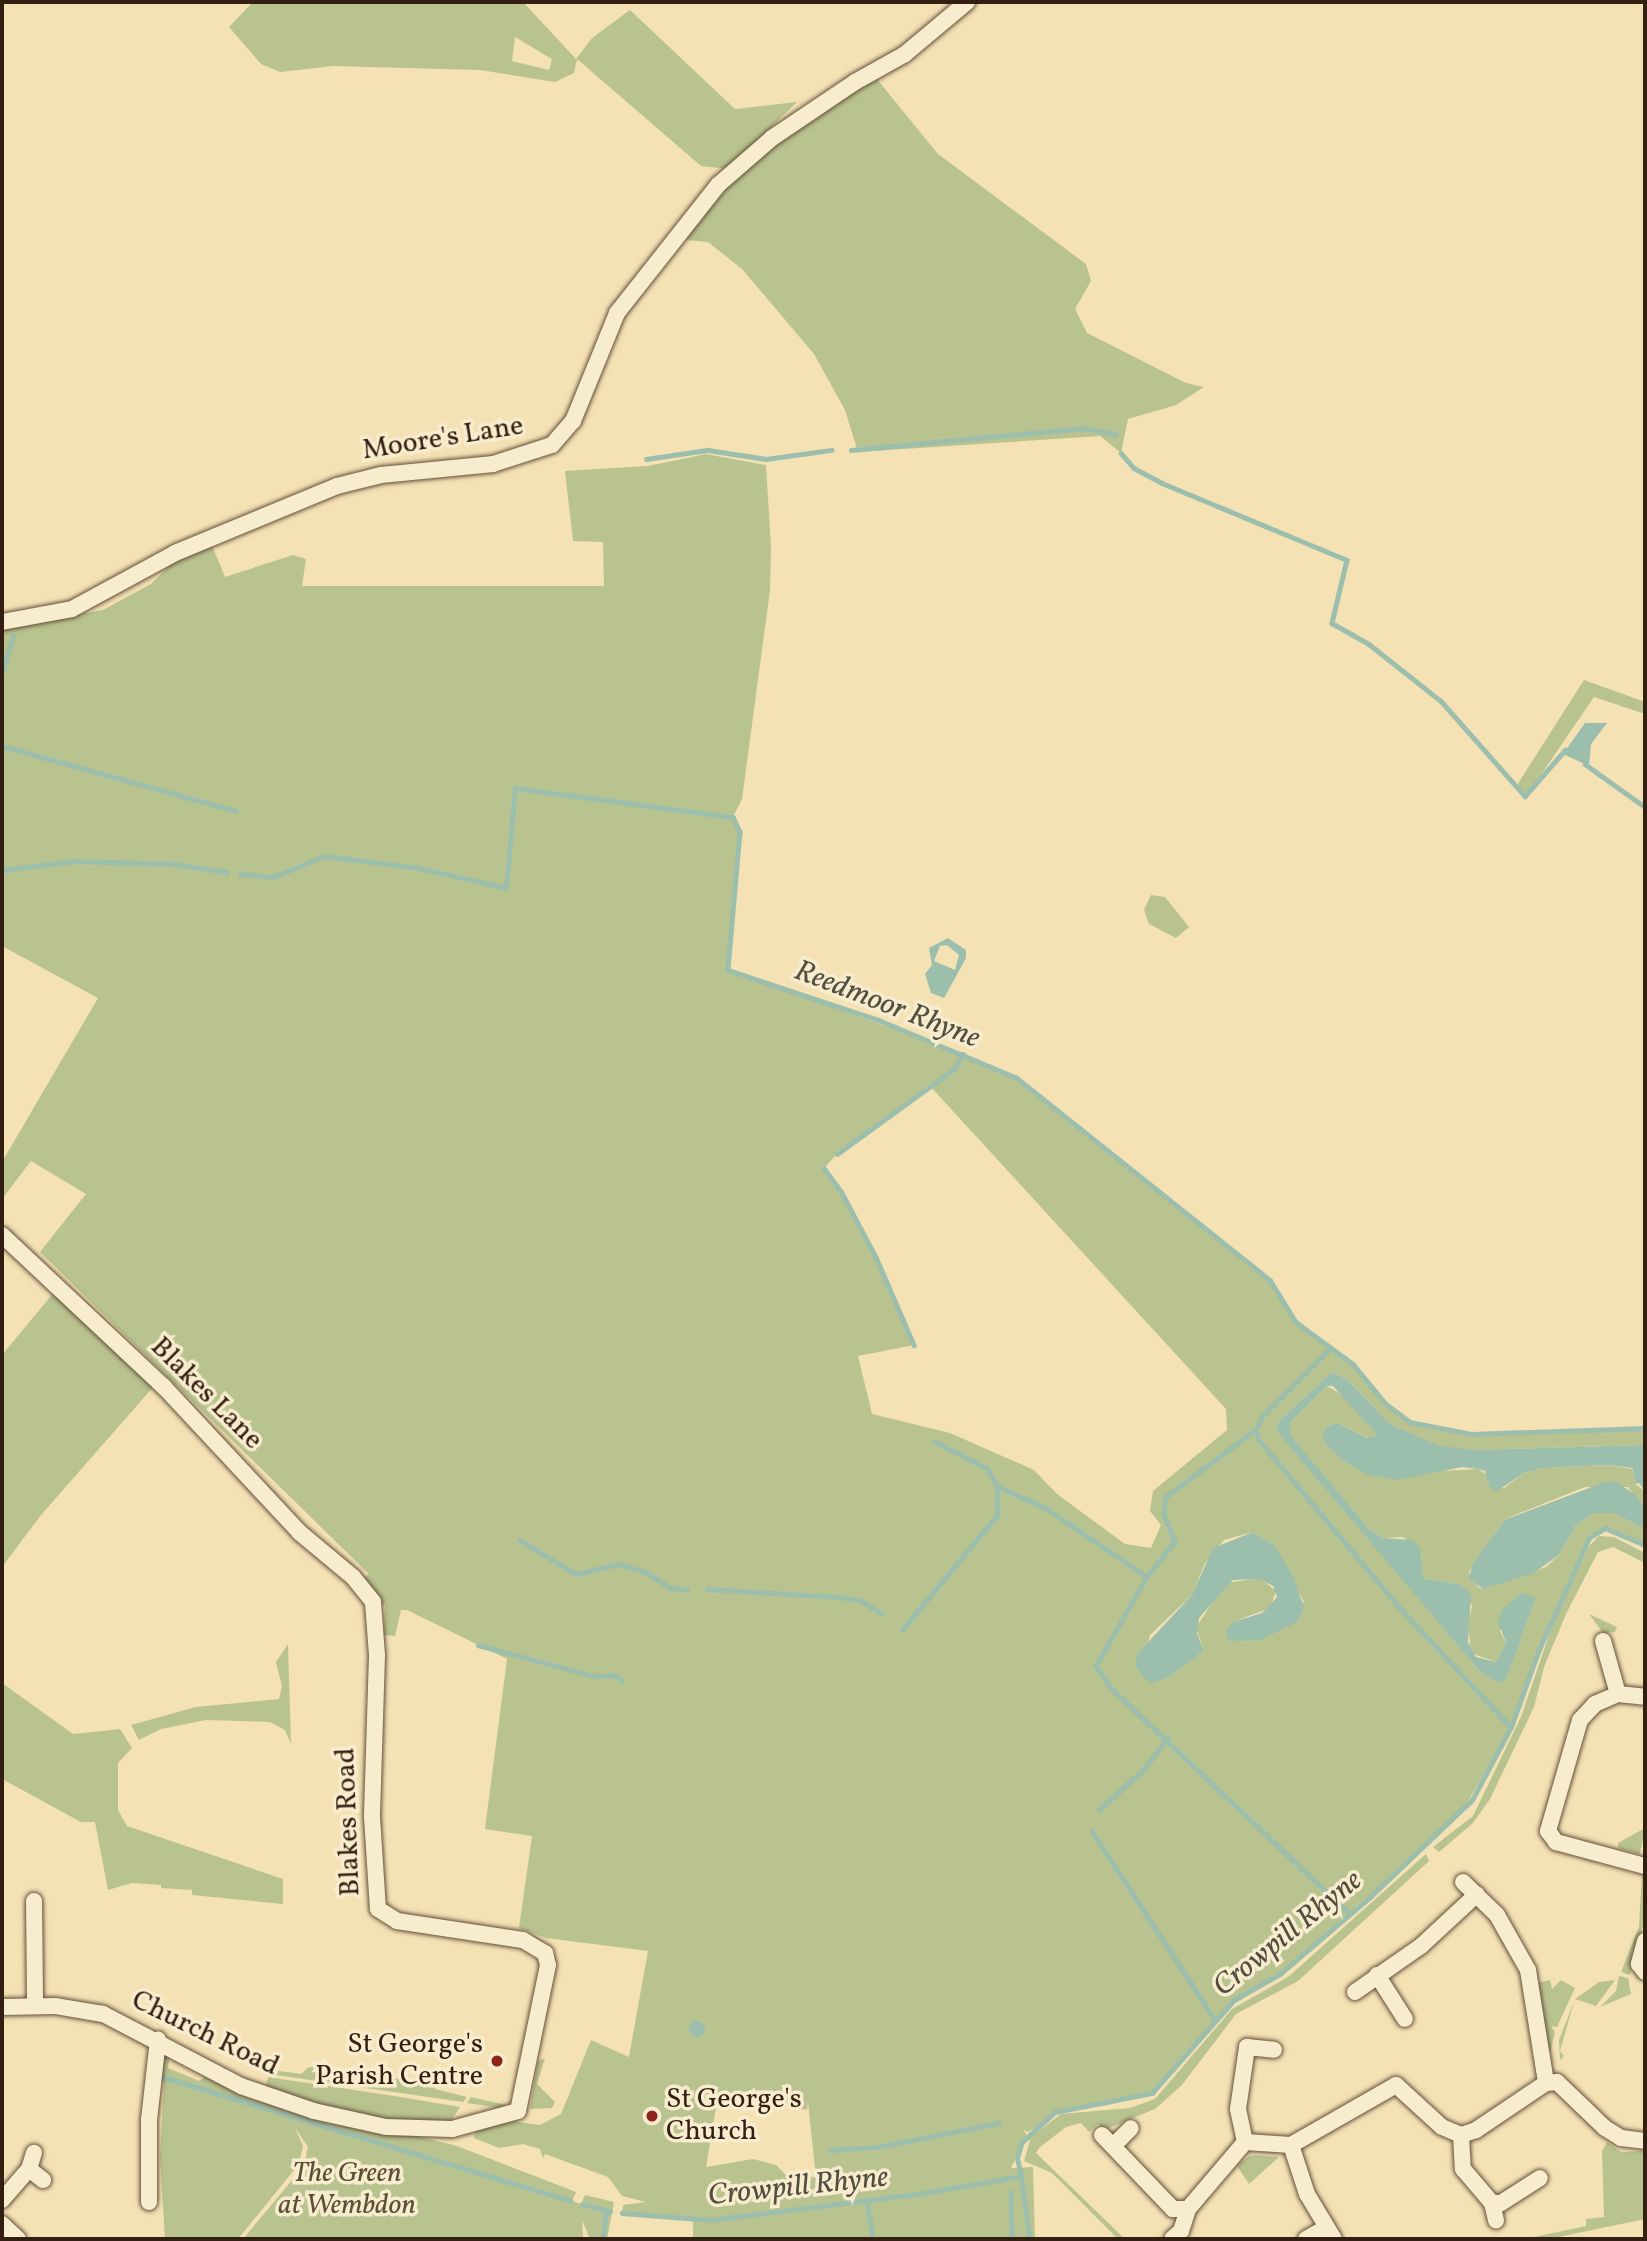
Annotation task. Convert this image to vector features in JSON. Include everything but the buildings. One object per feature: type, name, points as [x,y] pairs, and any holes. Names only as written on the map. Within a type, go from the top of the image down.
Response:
[{"type":"street","name":"Moore's Lane","points":[[2,622],[72,609],[175,553],[337,486],[381,475],[493,464],[552,445],[573,421],[617,313],[718,185],[772,138],[855,82],[905,54],[967,2]]},
{"type":"street","name":"Blakes Lane","points":[[2,1235],[155,1377],[299,1532],[368,1594]]},
{"type":"street","name":"Blakes Road","points":[[368,1594],[376,1618],[371,1779],[378,1909],[397,1921],[523,1940],[540,1947],[548,1959]]},
{"type":"street","points":[[1603,1641],[1618,1694]]},
{"type":"street","points":[[1645,1697],[1618,1694],[1595,1704],[1580,1720],[1548,1831],[1556,1842],[1645,1866]]},
{"type":"street","points":[[1463,1882],[1477,1894],[1510,1933],[1533,1982],[1546,2083]]},
{"type":"street","points":[[1355,1992],[1421,1946],[1477,1894]]},
{"type":"street","points":[[34,1901],[35,2005]]},
{"type":"street","points":[[1645,1941],[1639,1964],[1645,1972]]},
{"type":"street","name":"Church Road","points":[[2,2007],[35,2005],[103,2014],[158,2040],[241,2086],[314,2111],[386,2126],[463,2127],[512,2115],[523,2102],[548,1959]]},
{"type":"street","points":[[1377,1975],[1405,2019]]},
{"type":"street","points":[[149,2202],[149,2120],[158,2040]]},
{"type":"street","points":[[1245,2142],[1238,2109],[1241,2046],[1275,2050]]},
{"type":"street","points":[[1245,2142],[1291,2145],[1396,2085],[1442,2127],[1461,2135],[1476,2130],[1546,2083],[1567,2087],[1605,2128],[1621,2138],[1645,2141]]},
{"type":"street","points":[[1131,2128],[1108,2140],[1172,2209],[1188,2209]]},
{"type":"street","points":[[1461,2135],[1463,2169],[1478,2193],[1492,2203],[1501,2203],[1539,2178]]},
{"type":"street","points":[[1176,2235],[1188,2209],[1245,2142]]},
{"type":"street","points":[[1291,2145],[1307,2194],[1330,2234],[1306,2239]]},
{"type":"street","points":[[2,2200],[29,2169],[34,2153]]},
{"type":"street","points":[[29,2169],[44,2180]]},
{"type":"street","points":[[1492,2203],[1496,2221]]},
{"type":"street","points":[[2,2224],[18,2239]]},
{"type":"green space","points":[[253,2],[523,2],[576,59],[592,38],[630,10],[735,109],[797,102],[728,169],[701,166],[577,59],[574,73],[555,82],[480,70],[333,66],[280,72],[261,64],[229,27]],"holes":[[[515,37],[552,59],[549,70],[512,61]]]},
{"type":"green space","points":[[876,78],[938,154],[1086,264],[1091,281],[1075,309],[1087,333],[1186,383],[1204,387],[1176,405],[1128,419],[1121,453],[1100,436],[858,452],[845,410],[814,354],[742,269],[708,242],[686,240],[719,191],[798,126]]},
{"type":"green space","points":[[706,454],[766,465],[771,547],[770,590],[742,799],[733,817],[740,832],[728,970],[959,1052],[1017,1078],[1270,1280],[1296,1322],[1353,1364],[1385,1403],[1410,1422],[1472,1434],[1645,1428],[1645,1445],[1474,1450],[1437,1446],[1390,1424],[1347,1379],[1332,1372],[1280,1420],[1276,1428],[1481,1673],[1507,1678],[1536,1598],[1500,1631],[1506,1643],[1496,1662],[1471,1653],[1468,1624],[1472,1606],[1460,1584],[1423,1578],[1421,1550],[1403,1537],[1384,1538],[1369,1529],[1290,1436],[1290,1423],[1327,1386],[1344,1396],[1377,1435],[1368,1438],[1338,1423],[1327,1426],[1440,1471],[1478,1469],[1490,1477],[1489,1483],[1504,1488],[1524,1473],[1544,1468],[1608,1465],[1633,1469],[1635,1484],[1645,1491],[1645,1508],[1628,1487],[1585,1487],[1504,1520],[1472,1565],[1469,1573],[1478,1587],[1483,1589],[1546,1567],[1559,1555],[1576,1525],[1595,1513],[1613,1513],[1645,1529],[1645,1545],[1605,1528],[1589,1538],[1538,1652],[1511,1727],[1460,1815],[1280,1974],[1234,2000],[1152,2093],[1108,2105],[1067,2108],[1028,2132],[1023,2130],[1027,2135],[1011,2168],[1033,2167],[1035,2239],[693,2239],[693,2220],[622,2213],[623,2205],[646,2202],[622,2196],[608,2177],[545,2154],[543,2158],[540,2149],[523,2144],[499,2148],[474,2138],[476,2128],[512,2121],[540,2125],[561,2114],[591,2040],[629,2057],[648,1951],[546,1938],[519,1928],[532,1836],[485,1829],[507,1659],[407,1610],[401,1610],[395,1636],[384,1635],[385,1605],[378,1603],[363,1579],[369,1574],[40,1252],[86,1194],[31,1161],[2,1199],[2,1162],[98,998],[2,946],[2,629],[103,610],[151,584],[177,558],[211,543],[225,577],[293,555],[306,559],[302,586],[604,586],[603,542],[573,541],[565,471],[648,466]],"holes":[[[930,1086],[1226,1409],[1227,1430],[1153,1491],[1150,1511],[1161,1525],[1151,1548],[1125,1544],[1057,1494],[1034,1470],[950,1433],[872,1414],[858,1356],[914,1345],[876,1257],[841,1191],[824,1168],[837,1154]],[[1253,1532],[1274,1545],[1304,1602],[1260,1640],[1233,1622],[1270,1608],[1276,1591],[1260,1578],[1226,1583],[1196,1627],[1204,1651],[1169,1677],[1141,1674],[1150,1635],[1192,1595],[1205,1563],[1224,1540]],[[718,2095],[807,2110],[808,2102],[816,2178],[801,2173],[788,2177],[776,2165],[753,2159],[706,2167]]]},
{"type":"green space","points":[[1584,680],[1645,702],[1645,714],[1594,697],[1525,798],[1517,785]]},
{"type":"green space","points":[[1151,895],[1165,897],[1189,927],[1176,938],[1149,924],[1144,910]]},
{"type":"green space","points":[[60,1285],[155,1385],[41,1515],[2,1567],[2,1355]]},
{"type":"green space","points":[[1599,1536],[1614,1537],[1645,1553],[1645,1563],[1613,1547],[1598,1552],[1566,1614],[1544,1667],[1534,1707],[1490,1799],[1473,1823],[1439,1852],[1433,1847],[1473,1816],[1521,1717],[1557,1612],[1589,1546]]},
{"type":"green space","points":[[1589,1614],[1617,1627],[1615,1632],[1603,1633]]},
{"type":"green space","points":[[288,1644],[291,1744],[285,1730],[270,1722],[206,1720],[161,1729],[139,1740],[131,1725],[196,1707],[279,1699],[282,1686],[276,1662]]},
{"type":"green space","points":[[2,1683],[73,1734],[120,1729],[132,1748],[118,1763],[118,1810],[127,1826],[283,1879],[283,1904],[192,1895],[192,1890],[161,1888],[161,1885],[132,1883],[108,1890],[95,1822],[81,1822],[2,1779]]},
{"type":"green space","points":[[1645,1828],[1640,1854],[1618,1848],[1618,1843]]},
{"type":"green space","points":[[1426,1854],[1429,1861],[1298,1981],[1236,2014],[1182,2085],[1155,2109],[1104,2130],[1098,2124],[1089,2132],[1081,2123],[1066,2127],[1039,2148],[1036,2153],[1125,2239],[1118,2239],[1052,2173],[1024,2161],[1031,2137],[1061,2114],[1130,2108],[1155,2099],[1232,2009],[1288,1977]]},
{"type":"green space","points":[[1642,1871],[1645,1873],[1645,1917],[1630,1975],[1621,1972],[1639,1927]]},
{"type":"green space","points":[[1619,1976],[1628,1978],[1631,1994],[1600,2007],[1616,1991]]},
{"type":"green space","points":[[1550,1980],[1552,1989],[1561,1980],[1575,1988],[1557,2027],[1551,2026],[1555,2032],[1550,2054],[1545,2053],[1537,1983]]},
{"type":"green space","points":[[1615,1980],[1596,2006],[1575,1999],[1599,1982]]},
{"type":"green space","points":[[1574,2002],[1560,2051],[1564,2056],[1560,2060],[1559,2040]]},
{"type":"green space","name":"The Green at Wembdon","points":[[171,2047],[168,2068],[199,2081],[205,2077],[233,2090],[457,2146],[576,2192],[572,2201],[581,2204],[585,2195],[614,2202],[607,2239],[590,2239],[582,2220],[583,2239],[243,2239],[304,2166],[308,2147],[295,2128],[303,2146],[299,2164],[238,2239],[165,2239],[160,2158],[164,2083],[158,2081],[164,2050]]},
{"type":"green space","points":[[545,2058],[537,2084],[555,2102],[552,2108],[530,2109],[538,2061]]},
{"type":"green space","points":[[309,2067],[435,2084],[435,2089],[467,2097],[463,2102],[269,2074],[272,2070],[301,2074]]},
{"type":"green space","points":[[268,2077],[460,2107],[451,2121],[427,2123],[349,2115],[272,2090],[266,2086]]},
{"type":"green space","points":[[471,2097],[506,2105],[500,2108],[467,2103]]},
{"type":"green space","points":[[1607,2142],[1621,2152],[1645,2151],[1645,2219],[1549,2239],[1524,2239],[1586,2226],[1586,2219],[1604,2217],[1602,2151]]},
{"type":"green space","points":[[1249,2156],[1279,2157],[1249,2184],[1237,2166]]},
{"type":"shaded area","points":[[1585,723],[1607,723],[1591,744],[1589,766],[1563,754]]},
{"type":"shaded area","points":[[948,938],[966,950],[966,958],[944,998],[931,993],[925,974],[932,965],[929,948]],"holes":[[[947,945],[959,955],[955,970],[934,961],[940,946]]]},
{"type":"shaded area","points":[[1332,1372],[1347,1379],[1390,1424],[1437,1445],[1474,1450],[1645,1445],[1645,1491],[1639,1483],[1635,1484],[1633,1468],[1608,1465],[1544,1468],[1524,1473],[1497,1491],[1490,1488],[1485,1471],[1478,1469],[1462,1467],[1398,1480],[1369,1475],[1345,1462],[1327,1446],[1322,1436],[1327,1426],[1338,1423],[1367,1438],[1377,1435],[1333,1386],[1327,1386],[1290,1423],[1291,1436],[1369,1529],[1384,1538],[1413,1540],[1421,1550],[1423,1578],[1460,1584],[1471,1594],[1468,1642],[1476,1657],[1496,1662],[1506,1643],[1498,1621],[1502,1610],[1521,1593],[1536,1598],[1507,1678],[1500,1683],[1481,1673],[1276,1428],[1280,1420]]},
{"type":"shaded area","points":[[1605,1482],[1616,1482],[1636,1495],[1645,1508],[1645,1529],[1613,1513],[1595,1513],[1576,1525],[1559,1555],[1532,1574],[1483,1589],[1469,1579],[1472,1565],[1504,1520]]},
{"type":"shaded area","points":[[1253,1532],[1274,1545],[1293,1576],[1304,1607],[1297,1622],[1260,1640],[1227,1641],[1227,1630],[1233,1622],[1262,1613],[1277,1597],[1273,1586],[1260,1579],[1233,1580],[1199,1618],[1197,1633],[1204,1651],[1169,1677],[1152,1683],[1146,1680],[1136,1667],[1137,1654],[1192,1595],[1213,1548]]},
{"type":"shaded area","points":[[697,2021],[703,2023],[703,2035],[697,2037],[691,2035],[689,2029],[691,2023]]},
{"type":"waterway","points":[[851,450],[1084,428],[1116,434]]},
{"type":"waterway","points":[[646,459],[708,450],[766,459],[831,450]]},
{"type":"waterway","points":[[1121,453],[1134,468],[1162,483],[1347,560],[1332,623],[1369,644],[1441,701],[1525,796],[1565,750]]},
{"type":"waterway","points":[[2,672],[13,636]]},
{"type":"waterway","points":[[2,746],[236,811]]},
{"type":"waterway","points":[[1585,764],[1645,807]]},
{"type":"waterway","name":"Reedmoor Rhyne","points":[[240,874],[273,877],[324,856],[419,868],[506,888],[515,788],[733,817],[740,832],[728,970],[881,1021],[1017,1078],[1270,1280],[1296,1322],[1353,1364],[1385,1403],[1410,1422],[1472,1434],[1645,1428]]},
{"type":"waterway","name":"Reedmoor Rhyne","points":[[2,870],[74,861],[174,864],[227,872]]},
{"type":"waterway","points":[[837,1154],[954,1069],[963,1054]]},
{"type":"waterway","points":[[824,1168],[841,1191],[876,1257],[914,1345]]},
{"type":"waterway","points":[[1330,1349],[1263,1416],[1256,1430],[1259,1440],[1401,1609],[1511,1727]]},
{"type":"waterway","points":[[1256,1430],[1166,1497],[1164,1514],[1175,1542],[1147,1577],[1096,1666],[1112,1689],[1349,1913]]},
{"type":"waterway","points":[[902,1630],[997,1515],[997,1486],[987,1469],[935,1442]]},
{"type":"waterway","points":[[997,1486],[1046,1508],[1147,1577]]},
{"type":"waterway","name":"Crowpill Rhyne","points":[[622,2213],[711,2220],[924,2193],[1021,2176],[1017,2158],[1022,2142],[1055,2112],[1152,2093],[1234,2000],[1280,1974],[1369,1898],[1472,1800],[1511,1727],[1538,1652],[1589,1538],[1605,1528],[1645,1545]]},
{"type":"waterway","points":[[520,1540],[576,1574],[619,1564],[646,1572],[671,1588],[687,1590]]},
{"type":"waterway","points":[[707,1589],[860,1600],[882,1614]]},
{"type":"waterway","points":[[478,1645],[594,1676],[617,1675],[622,1681]]},
{"type":"waterway","points":[[1099,1810],[1144,1769],[1167,1738]]},
{"type":"waterway","points":[[1092,1831],[1214,2018]]},
{"type":"waterway","name":"Crowpill Rhyne","points":[[163,2077],[571,2201]]},
{"type":"waterway","points":[[831,2150],[877,2147],[999,2123]]},
{"type":"waterway","points":[[1021,2176],[1030,2239]]},
{"type":"waterway","points":[[1011,2192],[1012,2239]]},
{"type":"waterway","points":[[867,2200],[873,2239]]},
{"type":"waterway","name":"Crowpill Rhyne","points":[[582,2204],[610,2211]]},
{"type":"waterway","points":[[603,2239],[606,2210]]},
{"type":"place","name":"St George's Parish Centre","points":[[497,2061]]},
{"type":"place","name":"St George's Church","points":[[652,2116]]}]
